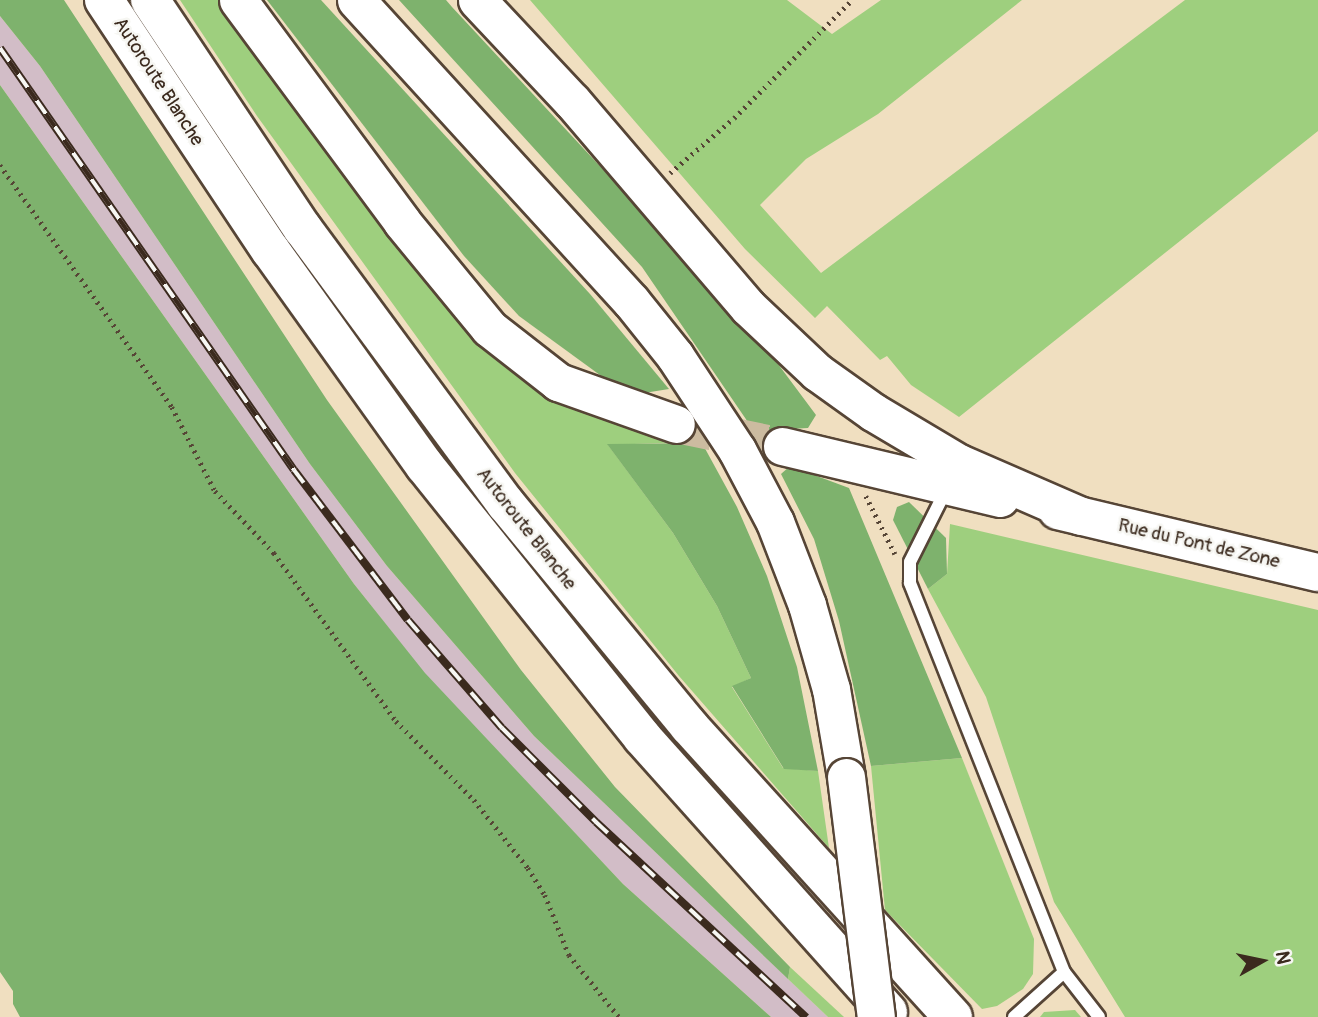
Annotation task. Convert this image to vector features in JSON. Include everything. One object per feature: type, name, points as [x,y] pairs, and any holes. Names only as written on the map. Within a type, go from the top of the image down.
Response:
[{"type":"highway","name":"Autoroute Blanche","points":[[104,0],[271,251],[477,533],[700,805],[892,1017]]},
{"type":"highway","name":"Autoroute Blanche","points":[[150,0],[303,229],[506,504],[698,736],[953,1017]]},
{"type":"main road","points":[[238,0],[402,222],[503,342],[558,382],[676,424]]},
{"type":"main road","points":[[356,0],[631,301],[675,356],[737,450],[775,522],[807,605],[831,689],[846,777],[876,1017]]},
{"type":"main road","points":[[477,0],[572,101],[768,328],[844,393],[959,463],[1081,516]]},
{"type":"main road","points":[[782,446],[1081,516]]},
{"type":"main road","name":"Rue du Pont de Zone","points":[[1081,516],[1318,572]]},
{"type":"lane","points":[[947,486],[910,562],[910,583],[1064,972],[1099,1017]]},
{"type":"lane","points":[[1014,1017],[1064,972]]},
{"type":"path","points":[[648,191],[734,118],[852,0]]},
{"type":"path","points":[[0,165],[166,397],[215,491],[274,553],[396,721],[474,800],[528,867],[545,895],[569,955],[620,1017]]},
{"type":"path","points":[[848,461],[910,583]]},
{"type":"shaded area","points":[[0,16],[40,66],[310,464],[387,566],[534,736],[828,1017],[771,1017],[623,884],[425,674],[354,584],[0,85]]},
{"type":"green space","points":[[0,0],[64,0],[327,400],[521,670],[615,787],[790,967],[788,979],[534,736],[387,566],[310,464],[40,66],[0,16]]},
{"type":"green space","points":[[180,0],[221,0],[411,258],[636,428],[687,442],[608,445],[673,533],[717,606],[751,678],[732,687],[783,768],[818,771],[829,848],[679,676],[515,473],[257,116]]},
{"type":"green space","points":[[267,0],[321,0],[590,294],[669,389],[644,393],[604,378],[519,316],[464,256]]},
{"type":"green space","points":[[399,0],[446,0],[755,333],[816,415],[808,428],[754,431],[642,267]]},
{"type":"green space","points":[[530,0],[787,0],[832,34],[881,0],[1022,0],[878,114],[806,159],[760,205],[821,273],[1185,0],[1318,0],[1318,131],[959,417],[911,385],[887,356],[880,360],[827,306],[815,318],[745,249]]},
{"type":"green space","points":[[0,85],[354,584],[425,673],[623,884],[771,1017],[20,1017],[13,1004],[13,991],[0,972]]},
{"type":"green space","points":[[702,443],[737,507],[767,576],[797,667],[818,771],[784,769],[732,686],[751,678],[717,606],[673,533],[607,444]]},
{"type":"green space","points":[[790,466],[849,488],[962,758],[871,766],[839,621],[814,539],[781,474]]},
{"type":"green space","points":[[909,502],[946,538],[947,574],[928,589],[893,520],[897,507]]},
{"type":"green space","points":[[950,524],[1318,610],[1318,1017],[1125,1017],[1054,902],[986,697],[928,589],[947,574]]},
{"type":"green space","points":[[962,758],[1034,939],[1033,974],[1023,989],[997,1006],[982,1009],[885,910],[871,766]]},
{"type":"green space","points":[[790,967],[844,1017],[828,1017],[788,979]]},
{"type":"green space","points":[[1075,1010],[1081,1017],[1040,1017],[1044,1012]]},
{"type":"tunnel","points":[[676,424],[782,446]]},
{"type":"railway","points":[[0,48],[294,470],[408,620],[502,728],[596,822],[806,1017]]}]
